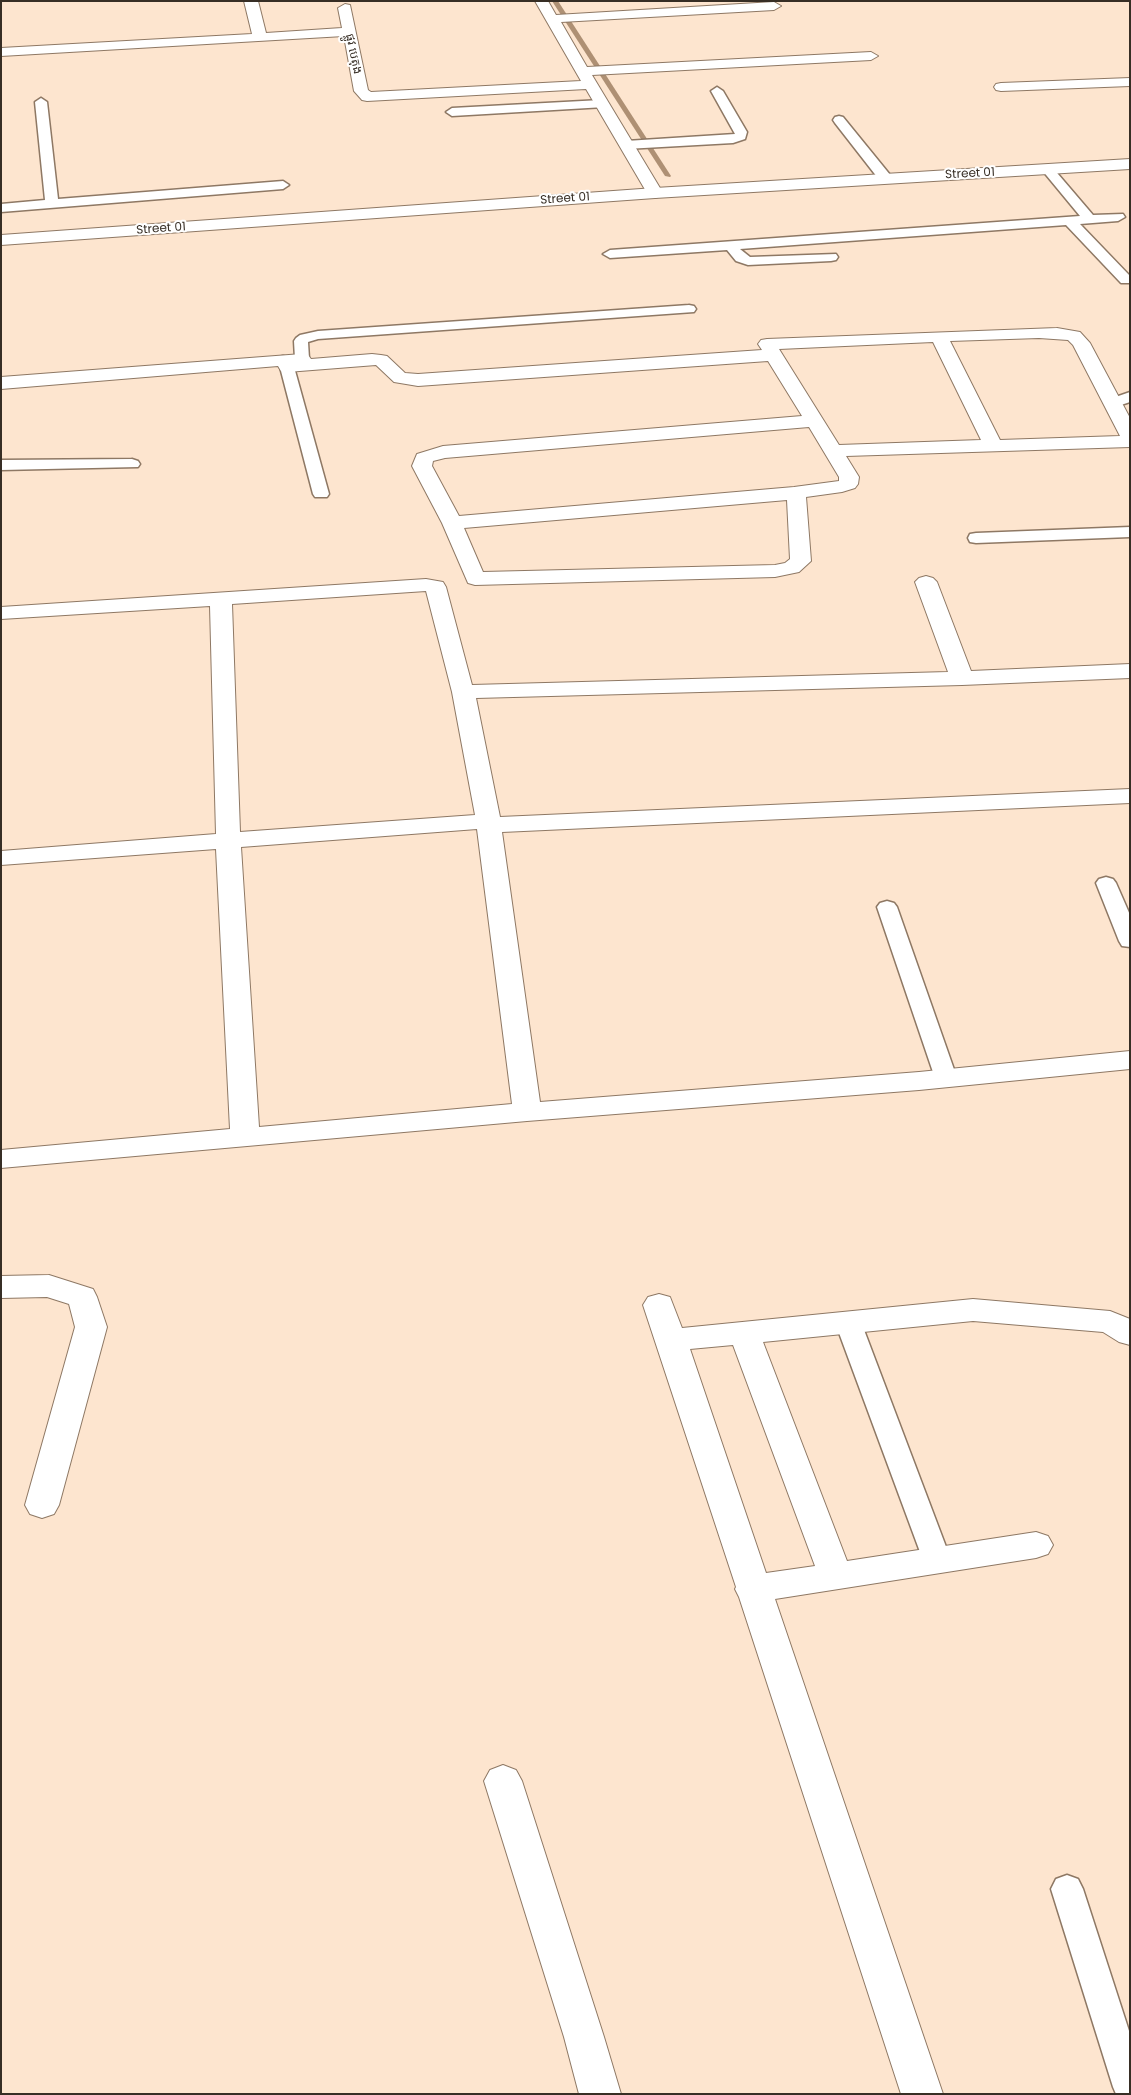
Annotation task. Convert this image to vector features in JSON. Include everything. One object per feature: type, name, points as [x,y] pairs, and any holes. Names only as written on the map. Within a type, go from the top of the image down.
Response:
[{"type":"street","points":[[251,1],[260,38]]},
{"type":"street","points":[[541,1],[554,18],[588,75],[602,104],[633,145],[655,193]]},
{"type":"street","points":[[554,18],[774,6]]},
{"type":"street","name":"ផ្លូវ បេតុង","points":[[345,8],[348,32],[361,91],[367,97],[588,75]]},
{"type":"street","points":[[1,52],[348,32]]},
{"type":"street","points":[[588,75],[611,69],[871,56]]},
{"type":"street","points":[[1001,87],[1130,82]]},
{"type":"street","name":"Street 01","points":[[1,240],[655,193],[1130,164]]},
{"type":"street","points":[[452,523],[835,488],[848,484],[849,477],[767,344],[1039,332],[1069,334],[1081,343],[1130,436]]},
{"type":"street","points":[[939,336],[994,446]]},
{"type":"street","points":[[1,383],[372,358],[381,360],[400,378],[418,380],[773,355]]},
{"type":"street","points":[[794,492],[798,501],[801,561],[792,568],[775,571],[475,579],[452,523],[422,466],[424,458],[443,452],[814,422]]},
{"type":"street","points":[[832,451],[1130,442]]},
{"type":"street","points":[[926,582],[962,678]]},
{"type":"street","points":[[1,613],[426,585],[435,587],[464,692],[489,823],[527,1112]]},
{"type":"street","points":[[221,599],[228,840],[245,1137]]},
{"type":"street","points":[[464,692],[962,678],[1130,671]]},
{"type":"street","points":[[1,858],[228,840],[489,823],[1130,796]]},
{"type":"street","points":[[1,1158],[946,1078],[1130,1060]]},
{"type":"street","points":[[1,1288],[49,1286],[82,1297],[91,1327],[42,1504]]},
{"type":"street","points":[[659,1305],[752,1589],[922,2094]]},
{"type":"street","points":[[670,1340],[973,1310],[1110,1322],[1130,1334]]},
{"type":"street","points":[[744,1332],[836,1576]]},
{"type":"street","points":[[752,1589],[1036,1545]]},
{"type":"street","points":[[503,1781],[584,2037],[600,2094]]},
{"type":"lane","points":[[633,145],[733,139],[741,136],[741,132],[716,91]]},
{"type":"lane","points":[[40,102],[52,204]]},
{"type":"lane","points":[[452,112],[602,104]]},
{"type":"lane","points":[[839,120],[886,179]]},
{"type":"lane","points":[[1048,170],[1090,219]]},
{"type":"lane","points":[[1,208],[284,185]]},
{"type":"lane","points":[[610,254],[1118,217]]},
{"type":"lane","points":[[1070,221],[1126,280]]},
{"type":"lane","points":[[732,246],[741,258],[748,261],[831,257]]},
{"type":"lane","points":[[321,494],[291,362],[301,341],[305,338],[318,335],[689,309]]},
{"type":"lane","points":[[1112,403],[1130,397]]},
{"type":"lane","points":[[1,465],[132,464]]},
{"type":"lane","points":[[976,538],[1130,532]]},
{"type":"lane","points":[[1106,883],[1130,941]]},
{"type":"lane","points":[[887,907],[946,1078]]},
{"type":"lane","points":[[848,1322],[937,1560]]},
{"type":"lane","points":[[1067,1889],[1130,2087]]},
{"type":"waterway","points":[[555,1],[668,176]]}]
